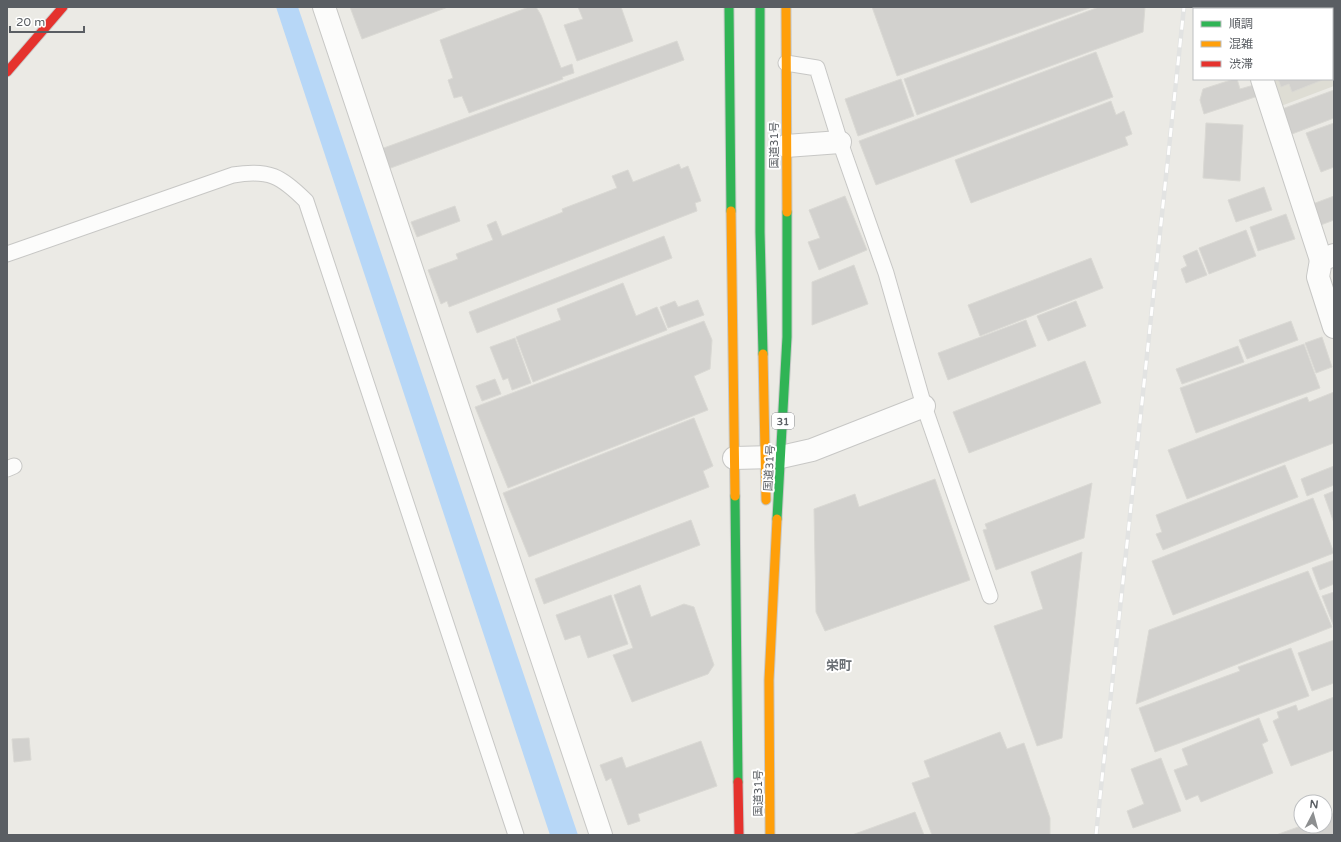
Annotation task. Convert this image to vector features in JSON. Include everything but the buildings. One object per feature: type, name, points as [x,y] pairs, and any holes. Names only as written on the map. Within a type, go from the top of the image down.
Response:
[{"type":"main road","points":[[7,72],[63,7]]},
{"type":"main road","name":"国道31号","points":[[729,7],[739,835]]},
{"type":"main road","points":[[760,7],[760,232],[773,457],[766,513]]},
{"type":"main road","name":"国道31号","points":[[770,835],[769,680],[773,457],[787,337],[786,7]]},
{"type":"main road","points":[[766,537],[769,680]]},
{"type":"street","points":[[324,7],[602,835]]},
{"type":"street","points":[[1262,80],[1327,258],[1318,277],[1334,327]]},
{"type":"street","points":[[786,146],[840,142]]},
{"type":"street","points":[[734,458],[773,457],[812,450],[924,406]]},
{"type":"lane","points":[[786,63],[817,68],[840,142],[886,273],[924,406],[990,596]]},
{"type":"lane","points":[[7,254],[233,175],[254,172],[273,176],[290,185],[306,201],[516,835]]},
{"type":"shaded area","points":[[1334,7],[1334,86],[1281,106],[1273,80],[1333,80],[1333,8],[1314,8]]},
{"type":"water","points":[[276,7],[298,7],[578,835],[550,835]]},
{"type":"railway","points":[[1096,835],[1184,7]]},
{"type":"traffic: fast","points":[[729,7],[731,211]]},
{"type":"traffic: fast","points":[[760,7],[760,232],[763,354]]},
{"type":"traffic: fast","points":[[777,519],[787,337],[787,212]]},
{"type":"traffic: fast","points":[[735,496],[738,782]]},
{"type":"traffic: slow","points":[[786,7],[787,212]]},
{"type":"traffic: slow","points":[[731,211],[735,496]]},
{"type":"traffic: slow","points":[[763,354],[766,500]]},
{"type":"traffic: slow","points":[[770,835],[769,680],[777,519]]},
{"type":"traffic: jam","points":[[7,72],[63,7]]},
{"type":"traffic: jam","points":[[738,782],[739,835]]},
{"type":"district","name":"栄町","points":[[839,665]]}]
